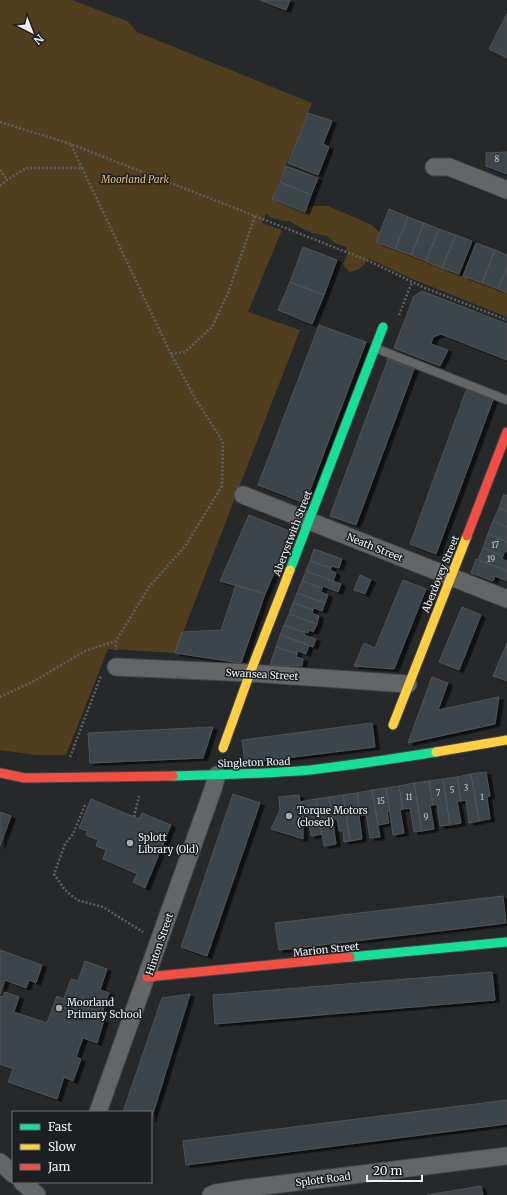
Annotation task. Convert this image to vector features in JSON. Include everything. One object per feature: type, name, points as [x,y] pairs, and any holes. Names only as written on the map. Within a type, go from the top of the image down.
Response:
[{"type":"street","points":[[434,167],[448,167],[507,190]]},
{"type":"street","name":"Aberystwith Street","points":[[223,748],[250,673],[383,327]]},
{"type":"street","name":"Aberdovey Street","points":[[392,725],[507,432]]},
{"type":"street","name":"Neath Street","points":[[242,495],[507,599]]},
{"type":"street","name":"Swansea Street","points":[[112,664],[408,684]]},
{"type":"street","name":"Singleton Road","points":[[0,773],[25,778],[37,778],[287,772],[377,762],[507,740]]},
{"type":"street","name":"Hinton Street","points":[[98,1111],[147,977],[217,774]]},
{"type":"street","name":"Marion Street","points":[[147,977],[507,942]]},
{"type":"street","name":"Splott Road","points":[[211,1195],[216,1193],[248,1192],[507,1156]]},
{"type":"street","points":[[0,1162],[12,1173]]},
{"type":"street","points":[[23,1183],[36,1195]]},
{"type":"lane","points":[[375,348],[507,400]]},
{"type":"path","points":[[0,122],[71,144],[369,261],[424,288],[507,320]]},
{"type":"path","points":[[0,697],[36,680],[87,650],[116,641],[149,587],[186,545],[222,486],[223,442],[195,398],[171,354],[71,144]]},
{"type":"path","points":[[0,186],[26,168],[82,168]]},
{"type":"path","points":[[0,170],[7,180]]},
{"type":"path","points":[[171,354],[185,352],[212,327],[228,293],[255,216]]},
{"type":"path","points":[[383,327],[398,316],[412,282]]},
{"type":"path","points":[[69,760],[112,664],[111,651]]},
{"type":"path","points":[[85,804],[73,834],[65,844],[54,874],[65,890],[77,900],[103,907],[159,942]]},
{"type":"green space","name":"Moorland Park","points":[[0,0],[72,0],[127,21],[137,32],[312,103],[272,199],[299,210],[312,206],[328,206],[372,225],[380,233],[383,242],[395,249],[507,293],[507,317],[412,279],[368,258],[361,268],[350,272],[343,265],[348,253],[346,247],[335,243],[327,236],[312,233],[290,221],[272,218],[266,214],[262,223],[282,230],[248,312],[300,330],[175,653],[108,649],[66,755],[36,755],[0,750]]},
{"type":"building","points":[[260,0],[290,0],[286,10]]},
{"type":"building","points":[[507,14],[507,58],[489,49]]},
{"type":"building","points":[[308,113],[332,121],[323,144],[329,147],[318,175],[288,163]]},
{"type":"building","points":[[507,152],[507,174],[486,166],[486,153]]},
{"type":"building","points":[[286,166],[318,178],[311,195],[280,182]]},
{"type":"building","points":[[280,182],[311,195],[305,212],[272,199]]},
{"type":"building","points":[[389,209],[408,217],[395,249],[376,242]]},
{"type":"building","points":[[408,217],[424,223],[411,255],[395,249]]},
{"type":"building","points":[[424,223],[439,229],[426,261],[411,255]]},
{"type":"building","points":[[439,229],[456,235],[442,268],[426,261]]},
{"type":"building","points":[[456,235],[472,241],[459,274],[442,268]]},
{"type":"building","points":[[476,243],[495,250],[482,283],[463,276]]},
{"type":"building","points":[[303,247],[337,260],[324,295],[290,282]]},
{"type":"building","points":[[495,250],[507,255],[507,267],[498,289],[482,283]]},
{"type":"building","points":[[507,267],[507,293],[498,289]]},
{"type":"building","points":[[290,282],[324,295],[312,324],[278,310]]},
{"type":"building","points":[[422,291],[507,324],[507,360],[441,334],[433,337],[431,344],[448,350],[440,366],[394,348],[414,296]]},
{"type":"building","points":[[319,325],[366,342],[305,503],[258,485]]},
{"type":"building","points":[[388,359],[414,369],[356,525],[330,516]]},
{"type":"building","points":[[467,388],[494,397],[436,554],[410,544]]},
{"type":"building","points":[[504,494],[507,496],[507,511],[499,508]]},
{"type":"building","points":[[499,508],[507,511],[507,527],[493,521]]},
{"type":"building","points":[[249,515],[292,532],[265,594],[220,581]]},
{"type":"building","points":[[493,521],[507,527],[507,542],[488,534]]},
{"type":"building","points":[[488,534],[507,542],[507,552],[505,551],[503,556],[483,548]]},
{"type":"building","points":[[483,548],[503,556],[502,559],[507,561],[507,571],[478,560]]},
{"type":"building","points":[[314,549],[342,559],[339,568],[331,566],[331,568],[310,561]]},
{"type":"building","points":[[476,559],[507,571],[507,581],[495,576],[493,581],[471,573]]},
{"type":"building","points":[[310,561],[331,568],[330,570],[336,573],[333,581],[306,571]]},
{"type":"building","points":[[306,571],[341,584],[338,592],[323,586],[322,588],[302,581]]},
{"type":"building","points":[[360,575],[371,580],[365,594],[354,590]]},
{"type":"building","points":[[403,580],[426,589],[394,669],[354,666],[364,643],[375,648]]},
{"type":"building","points":[[302,581],[322,588],[321,592],[328,595],[325,603],[297,593]]},
{"type":"building","points":[[236,585],[265,594],[241,663],[175,653],[182,632],[221,630]]},
{"type":"building","points":[[297,593],[325,603],[322,611],[314,608],[313,610],[293,603]]},
{"type":"building","points":[[293,603],[313,610],[312,613],[319,616],[317,624],[289,614]]},
{"type":"building","points":[[462,607],[481,615],[459,670],[439,662]]},
{"type":"building","points":[[289,614],[317,624],[313,632],[309,630],[308,633],[284,625]]},
{"type":"building","points":[[284,625],[316,639],[313,647],[280,635]]},
{"type":"building","points":[[280,635],[309,645],[306,654],[298,651],[297,654],[276,647]]},
{"type":"building","points":[[507,643],[507,681],[493,676]]},
{"type":"building","points":[[276,647],[297,654],[296,657],[303,659],[302,666],[270,665]]},
{"type":"building","points":[[432,677],[448,683],[438,710],[499,697],[495,724],[408,743]]},
{"type":"building","points":[[372,723],[375,747],[245,763],[242,740]]},
{"type":"building","points":[[213,727],[203,758],[90,763],[88,733]]},
{"type":"building","points":[[486,772],[490,796],[487,797],[490,819],[479,821],[471,774]]},
{"type":"building","points":[[471,774],[479,821],[469,823],[466,800],[461,801],[457,777]]},
{"type":"building","points":[[457,777],[461,801],[457,801],[461,823],[450,825],[443,779]]},
{"type":"building","points":[[443,779],[450,825],[440,826],[437,804],[433,805],[429,781]]},
{"type":"building","points":[[429,781],[433,805],[430,805],[434,829],[422,831],[414,783]]},
{"type":"building","points":[[414,783],[422,831],[414,832],[410,808],[403,809],[399,786]]},
{"type":"building","points":[[399,786],[403,809],[400,810],[404,833],[393,835],[386,788]]},
{"type":"building","points":[[386,788],[390,811],[387,811],[389,823],[378,825],[372,790]]},
{"type":"building","points":[[372,790],[380,837],[370,838],[366,815],[360,815],[357,793]]},
{"type":"building","points":[[357,793],[362,839],[350,841],[343,795]]},
{"type":"building","points":[[233,794],[260,803],[207,956],[181,947]]},
{"type":"building","name":"Torque Motors (closed)","points":[[299,795],[303,823],[303,839],[271,829],[280,810],[279,797]]},
{"type":"building","points":[[343,795],[350,841],[344,842],[343,831],[339,831],[337,819],[333,819],[329,797]]},
{"type":"building","points":[[329,797],[336,844],[324,846],[316,799]]},
{"type":"building","name":"Splott Library (Old)","points":[[91,799],[139,819],[142,813],[171,825],[145,888],[133,882],[137,874],[103,859],[106,850],[96,846],[98,840],[86,835],[87,831],[79,828]]},
{"type":"building","points":[[316,799],[322,834],[311,836],[309,822],[303,823],[300,802]]},
{"type":"building","points":[[0,812],[11,816],[0,846]]},
{"type":"building","points":[[503,896],[506,923],[279,950],[275,923]]},
{"type":"building","points":[[0,950],[42,965],[36,983],[29,980],[26,988],[5,980],[0,994]]},
{"type":"building","points":[[85,961],[107,969],[100,990],[109,993],[100,1019],[104,1020],[97,1043],[83,1038],[76,1057],[81,1059],[73,1081],[64,1077],[57,1099],[8,1082],[13,1069],[0,1064],[0,996],[3,997],[5,992],[19,997],[14,1012],[47,1023],[57,996],[64,999],[71,979],[78,981]]},
{"type":"building","points":[[492,972],[495,1000],[215,1024],[213,995]]},
{"type":"building","points":[[190,994],[152,1117],[152,1111],[123,1111],[162,998]]},
{"type":"building","points":[[507,1100],[507,1124],[186,1165],[183,1141]]},
{"type":"building","points":[[481,1186],[483,1195],[427,1195]]},
{"type":"traffic: fast","points":[[290,570],[383,327]]},
{"type":"traffic: fast","points":[[173,776],[310,770],[436,752]]},
{"type":"traffic: fast","points":[[350,957],[507,942]]},
{"type":"traffic: slow","points":[[393,725],[467,536]]},
{"type":"traffic: slow","points":[[223,748],[290,570]]},
{"type":"traffic: slow","points":[[436,752],[507,740]]},
{"type":"traffic: jam","points":[[467,536],[507,432]]},
{"type":"traffic: jam","points":[[0,773],[25,778],[173,776]]},
{"type":"traffic: jam","points":[[147,977],[350,957]]},
{"type":"place","name":"Torque Motors (closed)","points":[[289,816]]},
{"type":"place","name":"Splott Library (Old)","points":[[130,843]]},
{"type":"place","name":"Moorland Primary School","points":[[59,1008]]}]
